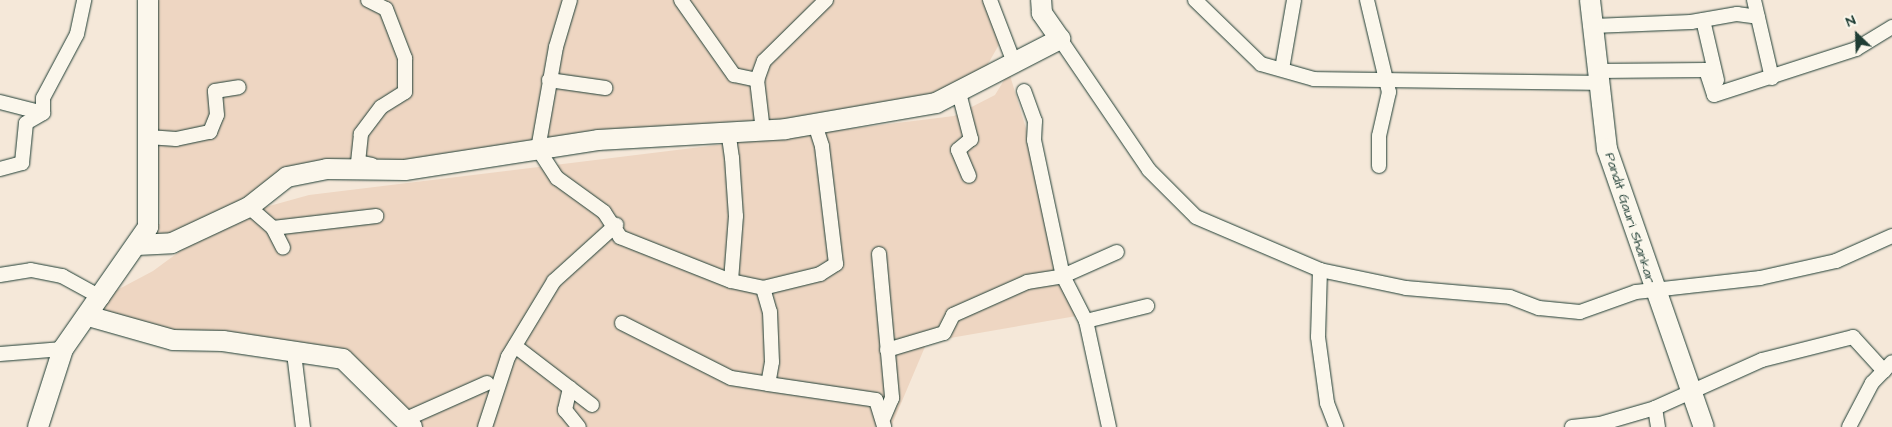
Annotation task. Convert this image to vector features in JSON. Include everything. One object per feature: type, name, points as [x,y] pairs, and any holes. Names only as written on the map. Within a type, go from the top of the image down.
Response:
[{"type":"street","points":[[43,113],[43,98],[77,34],[84,0]]},
{"type":"street","points":[[38,427],[63,349],[102,298],[148,227],[148,0]]},
{"type":"street","points":[[368,0],[386,5],[406,58],[405,92],[381,107],[361,134],[358,162],[366,161],[377,170]]},
{"type":"street","points":[[570,0],[549,80],[538,149],[557,178],[616,225],[620,237],[731,281],[763,288],[820,274],[836,264],[822,146],[815,124]]},
{"type":"street","points":[[681,0],[734,75],[758,80]]},
{"type":"street","points":[[763,131],[758,80],[764,61],[826,0]]},
{"type":"street","points":[[990,0],[1013,60]]},
{"type":"street","points":[[1041,0],[1042,13],[1149,170],[1196,217],[1320,270],[1406,288],[1510,297],[1539,308],[1580,312],[1654,289],[1760,278],[1836,261],[1892,236]]},
{"type":"street","points":[[1195,0],[1261,64],[1314,79],[1387,80],[1598,77],[1706,70],[1714,94],[1772,78],[1856,49],[1892,27]]},
{"type":"street","points":[[1282,69],[1294,0]]},
{"type":"street","points":[[1367,0],[1387,80],[1379,166]]},
{"type":"street","name":"Pandit Gauri Shankar","points":[[1590,0],[1607,149],[1654,289],[1704,427]]},
{"type":"street","points":[[1754,0],[1772,78]]},
{"type":"street","points":[[1593,26],[1703,20],[1737,14],[1758,18]]},
{"type":"street","points":[[1703,20],[1719,93]]},
{"type":"street","points":[[137,245],[172,243],[249,207],[287,177],[327,169],[405,170],[598,140],[763,131],[936,103],[959,93],[1013,60],[1060,39]]},
{"type":"street","points":[[549,80],[605,88]]},
{"type":"street","points":[[148,138],[176,139],[210,132],[217,115],[215,91],[239,87]]},
{"type":"street","points":[[1024,91],[1035,121],[1034,140],[1063,276],[1086,322],[1109,427]]},
{"type":"street","points":[[959,93],[971,139],[958,150],[969,176]]},
{"type":"street","points":[[0,102],[43,113]]},
{"type":"street","points":[[0,169],[22,163],[26,123],[43,113]]},
{"type":"street","points":[[717,134],[729,137],[732,158],[736,216],[731,281]]},
{"type":"street","points":[[249,207],[273,228],[283,248]]},
{"type":"street","points":[[273,228],[376,216]]},
{"type":"street","points":[[485,427],[515,346],[554,281],[616,225]]},
{"type":"street","points":[[888,350],[944,333],[953,315],[1027,282],[1063,276],[1117,252]]},
{"type":"street","points":[[879,254],[892,398],[884,422]]},
{"type":"street","points":[[0,275],[31,270],[62,276],[102,298]]},
{"type":"street","points":[[1320,270],[1318,337],[1327,403],[1336,427]]},
{"type":"street","points":[[763,288],[770,312],[772,362],[768,384]]},
{"type":"street","points":[[1086,322],[1147,306]]},
{"type":"street","points":[[88,316],[173,340],[223,341],[342,359],[408,424],[487,383]]},
{"type":"street","points":[[622,323],[731,378],[876,400],[884,422]]},
{"type":"street","points":[[1572,427],[1600,424],[1655,408],[1762,360],[1853,337],[1888,366],[1872,383],[1849,427]]},
{"type":"street","points":[[515,346],[592,405]]},
{"type":"street","points":[[0,354],[63,349]]},
{"type":"street","points":[[294,353],[303,427]]},
{"type":"street","points":[[570,388],[565,410],[579,427]]},
{"type":"street","points":[[1655,408],[1658,427]]},
{"type":"shaded area","points":[[154,0],[991,0],[1005,34],[976,85],[844,119],[534,159],[327,169],[230,217],[309,195],[954,116],[995,95],[1009,72],[1082,315],[927,342],[891,427],[422,427],[350,354],[180,340],[96,319],[102,298],[153,271],[221,221],[136,247],[148,227],[160,224]]}]
